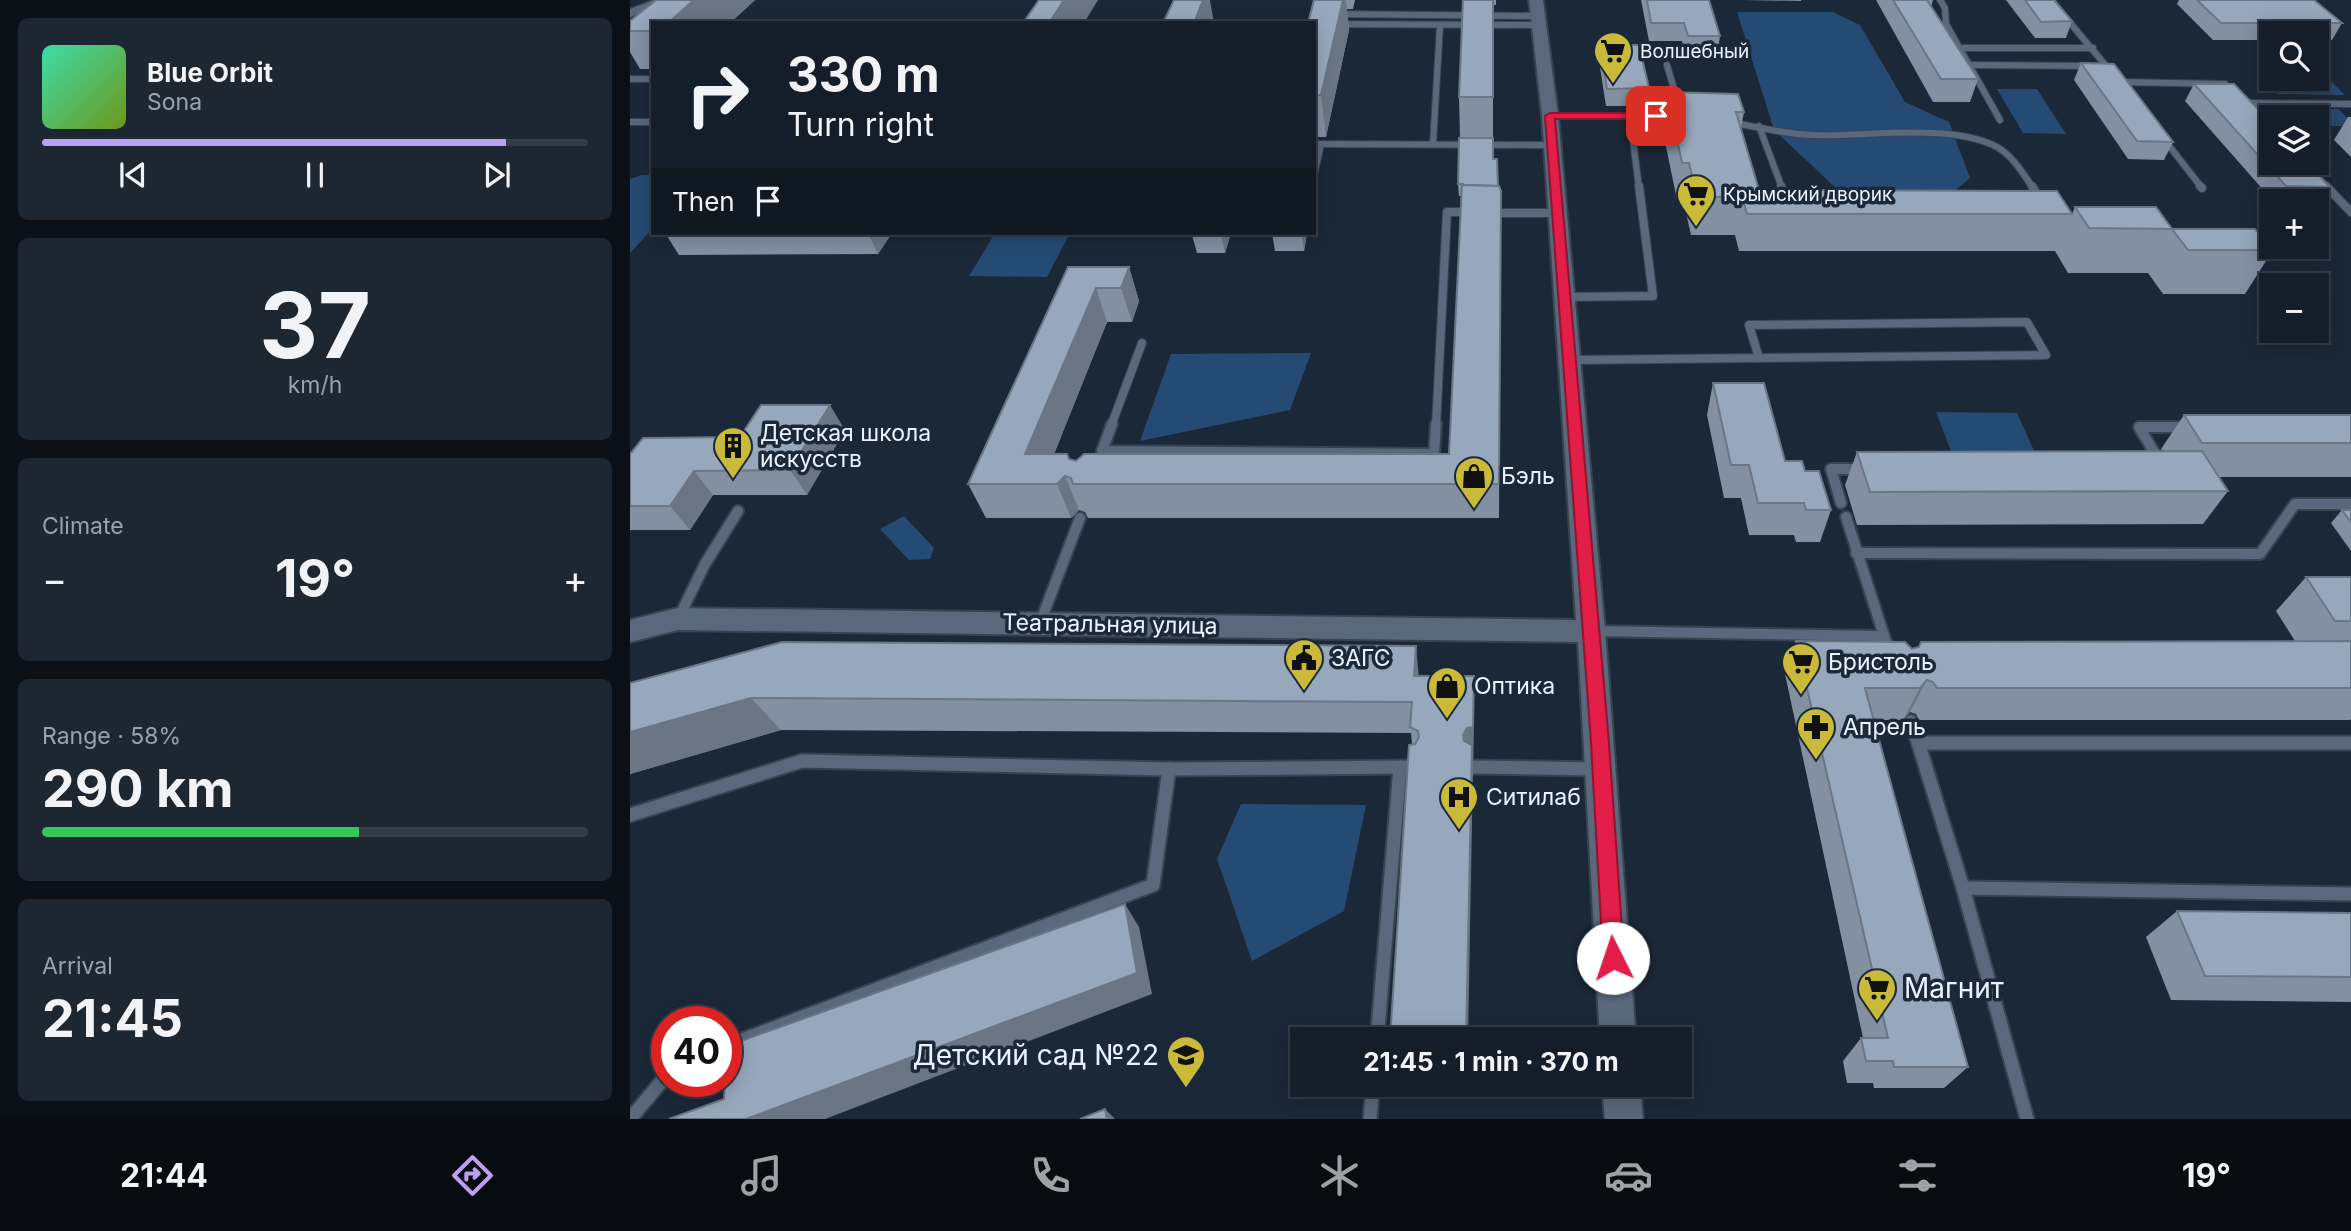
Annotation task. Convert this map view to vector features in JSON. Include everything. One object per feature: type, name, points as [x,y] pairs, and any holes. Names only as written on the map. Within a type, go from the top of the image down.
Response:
[{"type":"street","points":[[630,13],[665,0]]},
{"type":"street","points":[[1538,13],[1550,116],[1602,769],[1617,1027]]},
{"type":"street","name":"Театральная улица","points":[[630,631],[678,618],[1591,631]]},
{"type":"street","points":[[1622,1097],[1624,1119]]},
{"type":"lane","points":[[1940,0],[1945,8],[1946,24],[2000,120]]},
{"type":"lane","points":[[2052,0],[2128,93]]},
{"type":"lane","points":[[1320,14],[1538,13]]},
{"type":"lane","points":[[1316,24],[1440,25],[1538,13]]},
{"type":"lane","points":[[1433,144],[1440,25]]},
{"type":"lane","points":[[1960,48],[2093,48]]},
{"type":"lane","points":[[1550,116],[1681,116],[1667,65]]},
{"type":"lane","points":[[1971,65],[2107,66]]},
{"type":"lane","points":[[630,79],[651,79]]},
{"type":"lane","points":[[2120,82],[2230,84]]},
{"type":"lane","points":[[2239,93],[2256,111]]},
{"type":"lane","points":[[2248,103],[2351,104]]},
{"type":"lane","points":[[2342,104],[2351,113]]},
{"type":"lane","points":[[1563,297],[1653,296],[1630,116]]},
{"type":"lane","points":[[1720,121],[1809,135],[1933,135],[1968,138],[1994,145],[2016,163],[2050,215]]},
{"type":"lane","points":[[630,122],[651,122]]},
{"type":"lane","points":[[1759,126],[1791,214]]},
{"type":"lane","points":[[2161,135],[2202,188]]},
{"type":"lane","points":[[1317,144],[1551,145]]},
{"type":"lane","points":[[2316,175],[2351,212]]},
{"type":"lane","points":[[1102,451],[1434,454],[1447,212],[1557,213]]},
{"type":"lane","points":[[1569,360],[2046,355],[2027,323],[1749,325],[1759,358]]},
{"type":"lane","points":[[1098,463],[1142,344]]},
{"type":"lane","points":[[2151,469],[2164,469],[2139,427],[2205,427]]},
{"type":"lane","points":[[1841,503],[1831,469],[1871,469]]},
{"type":"lane","points":[[1856,553],[2260,554],[2295,504],[2351,504]]},
{"type":"lane","points":[[678,618],[705,564],[738,511]]},
{"type":"lane","points":[[1846,517],[1889,649]]},
{"type":"lane","points":[[1040,623],[1080,519]]},
{"type":"lane","points":[[1591,631],[1884,636]]},
{"type":"lane","points":[[1911,720],[1963,888],[2027,1119]]},
{"type":"lane","points":[[1919,743],[2351,743]]},
{"type":"lane","points":[[630,815],[802,761],[1169,769],[1407,767],[1378,1027]]},
{"type":"lane","points":[[1473,767],[1602,769]]},
{"type":"lane","points":[[742,1040],[1153,885],[1169,769]]},
{"type":"lane","points":[[1963,888],[2351,894]]},
{"type":"lane","points":[[630,1119],[651,1094]]},
{"type":"lane","points":[[1370,1119],[1372,1097]]},
{"type":"shaded area","points":[[1737,12],[1833,12],[1860,25],[1905,102],[1949,122],[1970,178],[1945,199],[1839,191],[1774,130]]},
{"type":"shaded area","points":[[2329,81],[2345,95],[2278,94],[2275,91],[2329,91]]},
{"type":"shaded area","points":[[1997,89],[2037,89],[2066,134],[2023,133]]},
{"type":"shaded area","points":[[2329,109],[2338,109],[2351,121],[2351,126],[2329,126]]},
{"type":"shaded area","points":[[651,175],[651,230],[630,253],[630,179]]},
{"type":"shaded area","points":[[994,235],[1069,235],[1047,277],[969,276]]},
{"type":"shaded area","points":[[1311,353],[1290,410],[1140,441],[1171,354]]},
{"type":"shaded area","points":[[1936,412],[2017,413],[2036,455],[1952,454]]},
{"type":"shaded area","points":[[904,516],[934,548],[930,559],[909,560],[880,529]]},
{"type":"shaded area","points":[[1241,804],[1366,805],[1344,911],[1252,961],[1217,859]]},
{"type":"building","points":[[656,0],[694,0],[670,21],[651,21],[651,31],[630,31],[630,21]]},
{"type":"building","points":[[1039,0],[1064,0],[1050,21],[1024,21]]},
{"type":"building","points":[[1174,0],[1203,0],[1195,21],[1164,21]]},
{"type":"building","points":[[1314,0],[1343,0],[1321,95],[1316,95],[1316,21],[1309,21]]},
{"type":"building","points":[[1463,0],[1493,0],[1493,97],[1459,97]]},
{"type":"building","points":[[1647,0],[1709,0],[1720,36],[1688,36],[1684,23],[1651,23]]},
{"type":"building","points":[[1893,0],[1927,0],[1978,79],[1941,79]]},
{"type":"building","points":[[2025,0],[2054,0],[2072,21],[2041,22]]},
{"type":"building","points":[[2197,0],[2314,0],[2342,23],[2259,21],[2221,23]]},
{"type":"building","points":[[1600,45],[1639,45],[1649,88],[1607,89]]},
{"type":"building","points":[[2081,63],[2114,64],[2173,142],[2137,141]]},
{"type":"building","points":[[2194,84],[2234,84],[2259,110],[2259,156]]},
{"type":"building","points":[[1667,92],[1738,94],[1744,112],[1736,112],[1759,190],[2057,191],[2072,214],[1747,214],[1742,197],[1697,197],[1689,163],[1682,163]]},
{"type":"building","points":[[1459,138],[1493,138],[1493,159],[1497,159],[1498,186],[1458,184]]},
{"type":"building","points":[[2276,175],[2318,175],[2330,187],[2286,186]]},
{"type":"building","points":[[1462,185],[1499,186],[1501,191],[1499,484],[1073,484],[1071,478],[1065,476],[1057,484],[968,484],[1068,267],[1129,267],[1121,288],[1096,288],[1025,454],[1067,454],[1069,459],[1076,461],[1084,454],[1449,454]]},
{"type":"building","points":[[2075,207],[2156,207],[2172,229],[2089,228]]},
{"type":"building","points":[[2172,229],[2255,229],[2259,234],[2259,250],[2188,250]]},
{"type":"building","points":[[1713,383],[1764,383],[1785,461],[1802,461],[1805,471],[1819,471],[1831,510],[1806,510],[1804,503],[1758,503],[1749,465],[1731,465]]},
{"type":"building","points":[[761,405],[830,405],[790,470],[694,471],[670,506],[630,506],[630,454],[643,438],[740,437]]},
{"type":"building","points":[[2184,415],[2351,415],[2351,443],[2202,443]]},
{"type":"building","points":[[2202,451],[2228,491],[1870,492],[1857,452]]},
{"type":"building","points":[[2342,510],[2351,510],[2351,522]]},
{"type":"building","points":[[2306,577],[2351,577],[2351,621],[2335,621]]},
{"type":"building","points":[[1796,641],[1905,642],[1912,649],[1919,647],[1921,642],[2351,641],[2351,688],[1937,688],[1933,682],[1927,680],[1920,688],[1865,688],[1968,1067],[1894,1067],[1893,1061],[1866,1061],[1861,1038],[1888,1038]]},
{"type":"building","points":[[782,642],[1416,646],[1414,676],[1474,676],[1473,727],[1467,728],[1463,735],[1464,741],[1472,745],[1466,1027],[1391,1027],[1409,745],[1415,744],[1419,737],[1418,731],[1410,727],[1412,702],[751,698],[630,732],[630,683]]},
{"type":"building","points":[[1125,904],[1137,973],[746,1119],[669,1119],[724,1097],[742,1097],[742,1041]]},
{"type":"building","points":[[2177,911],[2351,913],[2351,977],[2205,976]]},
{"type":"building","points":[[1105,1109],[1107,1119],[1080,1119]]},
{"type":"place","name":"Волшебный","points":[[1613,85]]},
{"type":"place","name":"Крымский дворик","points":[[1696,228]]},
{"type":"place","name":"Детская школа искусств","points":[[733,480]]},
{"type":"place","name":"Бэль","points":[[1474,510]]},
{"type":"place","name":"ЗАГС","points":[[1304,692]]},
{"type":"place","name":"Бристоль","points":[[1801,696]]},
{"type":"place","name":"Оптика","points":[[1447,720]]},
{"type":"place","name":"Апрель","points":[[1816,761]]},
{"type":"place","name":"Ситилаб","points":[[1459,831]]},
{"type":"place","name":"Магнит","points":[[1877,1022]]},
{"type":"place","name":"Детский сад №22","points":[[1186,1089]]},
{"type":"route","points":[[1613,958],[1600,743],[1550,116],[1656,116]]}]
